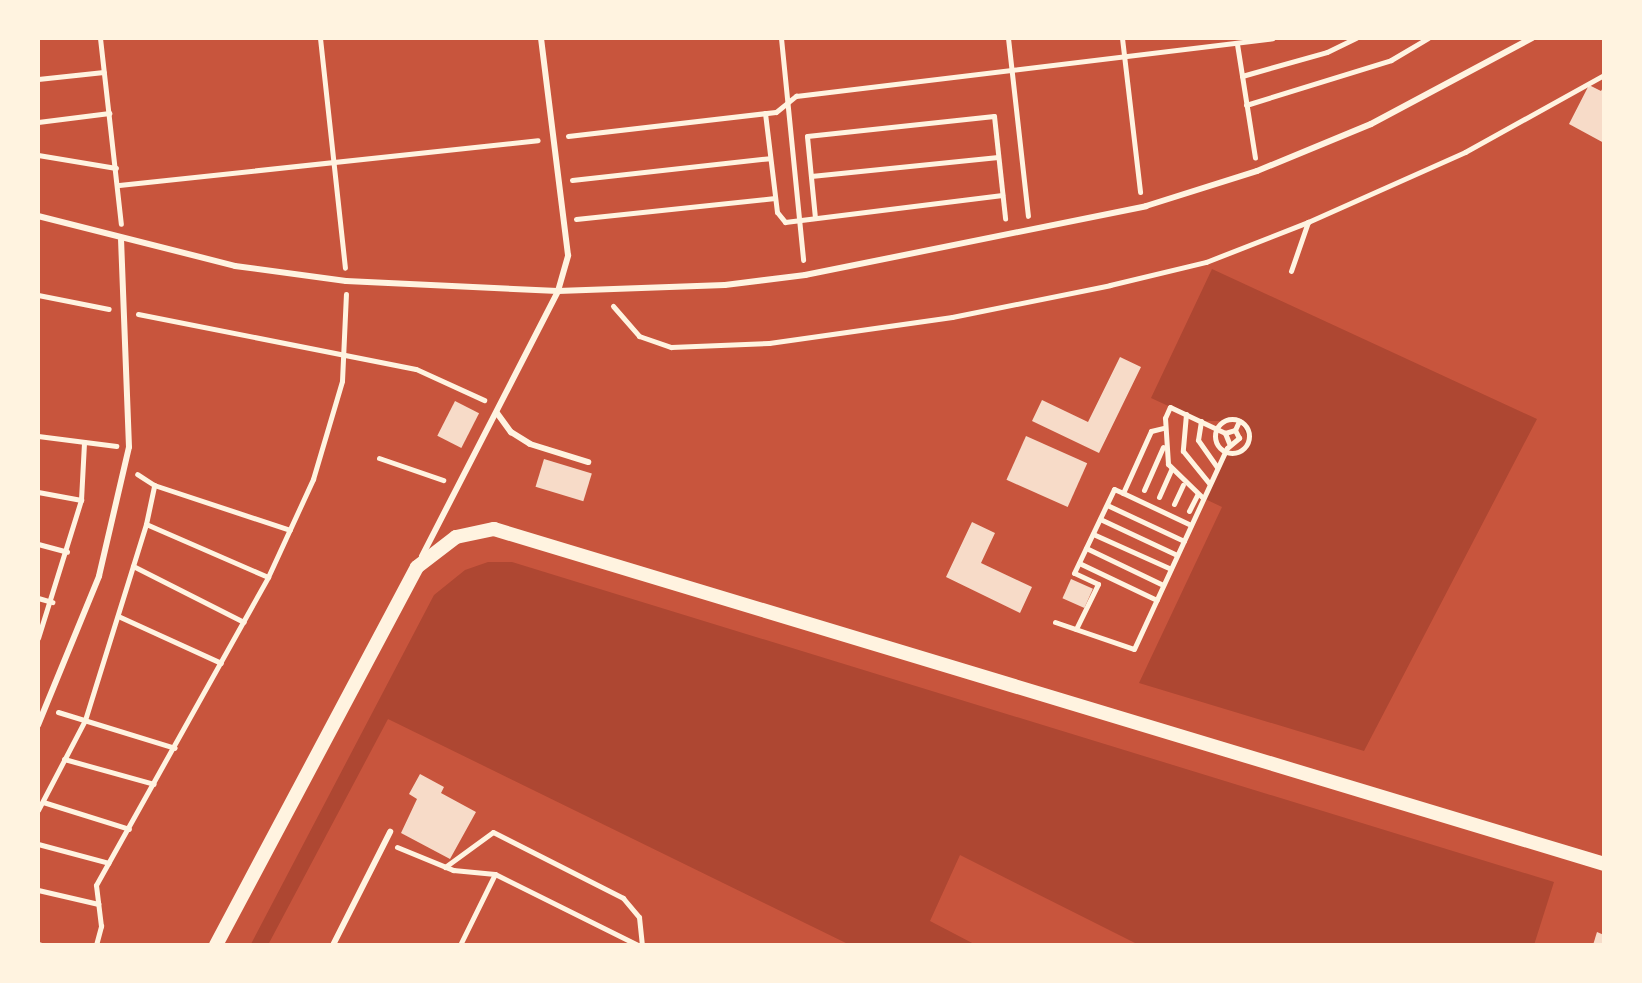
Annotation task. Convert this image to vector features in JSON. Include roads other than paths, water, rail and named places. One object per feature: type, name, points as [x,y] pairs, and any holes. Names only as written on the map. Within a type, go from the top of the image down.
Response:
[{"type":"street","points":[[216,945],[417,567],[456,537],[494,529],[512,531],[1604,864]]},
{"type":"lane","points":[[417,567],[558,291],[568,255],[551,138],[541,38]]},
{"type":"lane","points":[[38,216],[121,240],[235,266],[346,281],[558,291],[725,285],[805,275],[1142,207],[1257,171],[1371,124],[1532,38]]},
{"type":"lane","points":[[38,725],[99,576],[129,447],[121,240]]},
{"type":"lane","points":[[498,410],[511,432],[530,444],[588,462]]},
{"type":"lane","points":[[333,945],[390,832]]}]
